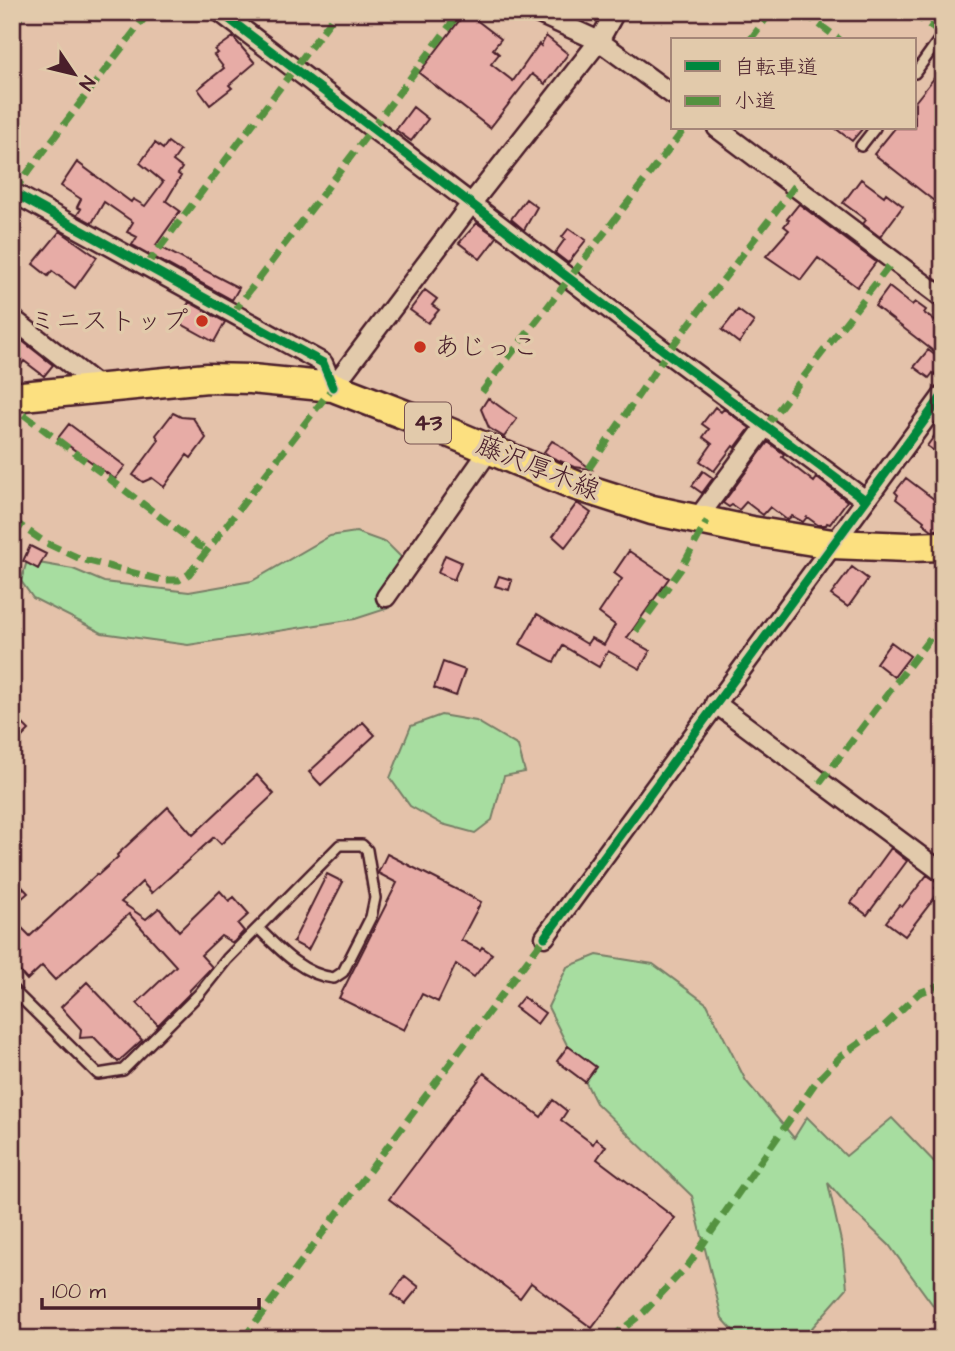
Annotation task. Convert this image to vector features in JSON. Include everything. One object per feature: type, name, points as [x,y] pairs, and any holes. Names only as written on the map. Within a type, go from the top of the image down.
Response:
[{"type":"main road","name":"藤沢厚木線","points":[[12,397],[207,378],[251,379],[333,387],[617,500],[697,519],[832,544],[943,546]]},
{"type":"street","points":[[220,12],[765,427],[864,499]]},
{"type":"street","points":[[535,12],[598,41],[671,94]]},
{"type":"street","points":[[333,387],[598,41],[615,12]]},
{"type":"street","points":[[720,130],[943,298]]},
{"type":"street","points":[[12,192],[323,363],[333,387]]},
{"type":"street","points":[[12,318],[102,389]]},
{"type":"street","points":[[545,937],[864,499],[943,395]]},
{"type":"street","points":[[697,519],[765,427]]},
{"type":"street","points":[[386,597],[490,449]]},
{"type":"street","points":[[715,703],[943,873]]},
{"type":"lane","points":[[916,72],[943,34]]},
{"type":"lane","points":[[862,146],[874,130]]},
{"type":"lane","points":[[12,989],[98,1074],[123,1070],[200,994],[227,959],[340,845],[362,845],[367,850],[375,898],[371,917],[343,972],[334,978],[318,976],[283,953],[258,928]]},
{"type":"green space","points":[[356,532],[387,543],[412,568],[389,608],[355,619],[188,645],[102,633],[33,598],[21,581],[27,561],[73,569],[104,582],[189,592],[252,581],[330,536]]},
{"type":"green space","points":[[441,715],[476,721],[518,746],[525,772],[504,776],[492,820],[475,833],[442,824],[410,806],[390,778],[411,726]]},
{"type":"green space","points":[[597,955],[653,964],[707,1004],[746,1081],[794,1138],[807,1117],[846,1156],[892,1118],[943,1171],[943,1307],[938,1312],[889,1245],[828,1183],[843,1250],[847,1288],[811,1329],[794,1339],[741,1339],[722,1318],[692,1196],[596,1103],[548,1007],[567,967]]},
{"type":"building","points":[[466,12],[501,39],[493,49],[499,54],[491,64],[513,81],[546,36],[568,54],[545,84],[532,74],[490,128],[419,73]]},
{"type":"building","points":[[233,37],[255,63],[229,85],[232,88],[210,105],[198,89],[224,68],[214,55],[218,53],[215,50]]},
{"type":"building","points":[[943,67],[943,208],[874,154],[893,130],[916,130],[916,101]]},
{"type":"building","points":[[413,107],[428,119],[411,141],[396,130]]},
{"type":"building","points":[[838,130],[861,130],[852,141]]},
{"type":"building","points":[[168,142],[180,151],[173,161],[182,168],[178,174],[181,176],[166,201],[180,211],[156,245],[239,288],[232,300],[132,245],[137,237],[127,232],[133,222],[104,202],[92,223],[77,215],[81,209],[77,207],[81,199],[61,186],[77,162],[131,202],[133,199],[145,206],[163,182],[140,163],[155,143],[163,149]]},
{"type":"building","points":[[861,179],[903,206],[880,237],[863,224],[866,220],[843,203]]},
{"type":"building","points":[[526,199],[537,207],[524,230],[511,219]]},
{"type":"building","points":[[799,204],[876,262],[857,287],[818,258],[801,280],[766,256],[789,230],[784,226]]},
{"type":"building","points":[[477,223],[497,237],[480,259],[459,243]]},
{"type":"building","points":[[569,228],[586,240],[568,263],[555,253]]},
{"type":"building","points":[[60,231],[97,257],[75,288],[52,271],[48,276],[33,264]]},
{"type":"building","points":[[889,287],[912,305],[915,302],[926,310],[924,313],[943,327],[943,347],[937,354],[875,306]]},
{"type":"building","points":[[425,290],[437,299],[432,305],[439,310],[428,323],[410,310]]},
{"type":"building","name":"ミニストップ","points":[[189,302],[225,322],[214,342],[178,322]]},
{"type":"building","points":[[738,310],[754,322],[739,343],[722,330]]},
{"type":"building","points":[[12,333],[53,365],[44,376],[24,361],[12,378]]},
{"type":"building","points":[[928,350],[943,361],[943,367],[937,375],[933,373],[929,378],[914,367]]},
{"type":"building","points":[[488,398],[517,419],[504,437],[489,428],[481,409]]},
{"type":"building","points":[[715,407],[721,412],[724,409],[750,428],[714,471],[700,461],[712,444],[703,437],[709,429],[702,424]]},
{"type":"building","points":[[173,413],[193,418],[206,438],[191,458],[187,455],[164,487],[152,478],[143,482],[133,475],[159,440],[156,435]]},
{"type":"building","points":[[69,424],[125,466],[115,479],[58,438]]},
{"type":"building","points":[[943,424],[943,457],[927,446]]},
{"type":"building","points":[[552,441],[591,469],[574,467],[544,452]]},
{"type":"building","points":[[768,442],[784,454],[782,457],[814,482],[817,478],[847,501],[830,524],[818,525],[807,517],[803,522],[792,516],[787,520],[770,507],[763,515],[746,502],[739,510],[723,503]]},
{"type":"building","points":[[703,471],[713,478],[702,493],[692,486]]},
{"type":"building","points":[[906,478],[943,506],[943,522],[937,530],[932,530],[896,499],[898,495],[895,492]]},
{"type":"building","points":[[577,503],[591,513],[565,547],[553,536]]},
{"type":"building","points":[[30,546],[46,554],[38,569],[23,561]]},
{"type":"building","points":[[629,551],[669,578],[627,638],[650,651],[640,669],[608,651],[599,667],[563,646],[554,662],[520,644],[537,614],[587,644],[591,638],[604,645],[615,625],[599,613],[622,579],[614,573]]},
{"type":"building","points":[[445,555],[461,562],[454,580],[438,573]]},
{"type":"building","points":[[852,567],[868,579],[848,607],[831,595]]},
{"type":"building","points":[[499,576],[512,580],[509,590],[495,586]]},
{"type":"building","points":[[891,642],[910,656],[894,677],[876,663]]},
{"type":"building","points":[[443,662],[465,670],[456,696],[434,688]]},
{"type":"building","points":[[12,713],[29,730],[12,747]]},
{"type":"building","points":[[363,722],[375,735],[321,785],[309,772]]},
{"type":"building","points":[[257,775],[274,794],[221,844],[214,837],[152,893],[142,882],[121,902],[146,919],[159,908],[179,931],[220,891],[229,901],[234,897],[249,914],[238,924],[244,931],[233,943],[221,936],[201,955],[212,967],[158,1025],[137,1003],[176,966],[129,914],[55,980],[42,966],[27,980],[12,963],[12,918],[30,936],[118,857],[117,855],[168,807],[193,835]]},
{"type":"building","points":[[891,848],[907,861],[867,915],[851,903]]},
{"type":"building","points":[[387,854],[481,902],[461,940],[480,950],[482,947],[492,954],[474,977],[456,964],[438,1002],[422,994],[404,1030],[339,998],[397,883],[378,873]]},
{"type":"building","points":[[327,874],[343,882],[308,950],[293,942]]},
{"type":"building","points":[[927,875],[939,883],[935,888],[939,892],[905,936],[886,922],[899,905],[902,907]]},
{"type":"building","points":[[12,876],[28,893],[12,907]]},
{"type":"building","points":[[87,982],[142,1040],[118,1062],[94,1037],[80,1038],[81,1029],[61,1007]]},
{"type":"building","points":[[523,997],[545,1013],[537,1024],[515,1007]]},
{"type":"building","points":[[568,1046],[596,1067],[585,1082],[557,1061]]},
{"type":"building","points":[[484,1073],[541,1117],[553,1100],[567,1111],[561,1120],[593,1144],[596,1139],[606,1146],[597,1159],[675,1218],[592,1328],[531,1283],[520,1298],[389,1199]]},
{"type":"building","points":[[405,1276],[419,1287],[405,1304],[392,1294]]},
{"type":"marked path","points":[[12,29],[25,12]]},
{"type":"marked path","points":[[13,192],[149,12]]},
{"type":"marked path","points":[[146,266],[337,12]]},
{"type":"marked path","points":[[232,314],[460,12]]},
{"type":"marked path","points":[[752,38],[771,12]]},
{"type":"marked path","points":[[803,12],[837,38]]},
{"type":"marked path","points":[[912,12],[942,35]]},
{"type":"marked path","points":[[482,392],[683,130]]},
{"type":"marked path","points":[[577,486],[667,353],[795,186]]},
{"type":"marked path","points":[[765,427],[893,261]]},
{"type":"marked path","points":[[12,520],[46,543],[81,559],[161,580],[179,580],[189,574],[333,387]]},
{"type":"marked path","points":[[13,397],[19,411],[199,546],[209,549]]},
{"type":"marked path","points":[[636,631],[681,569],[707,521]]},
{"type":"marked path","points":[[820,783],[943,621]]},
{"type":"marked path","points":[[243,1339],[545,937]]},
{"type":"marked path","points":[[610,1339],[644,1312],[689,1264],[816,1082],[841,1056],[883,1027],[919,993],[943,984]]},
{"type":"cycle path","points":[[220,12],[667,353],[864,499]]},
{"type":"cycle path","points":[[12,192],[323,363],[333,387]]},
{"type":"cycle path","points":[[545,937],[943,395]]},
{"type":"place","name":"ミニストップ","points":[[202,321]]},
{"type":"place","name":"あじっこ","points":[[420,347]]}]
